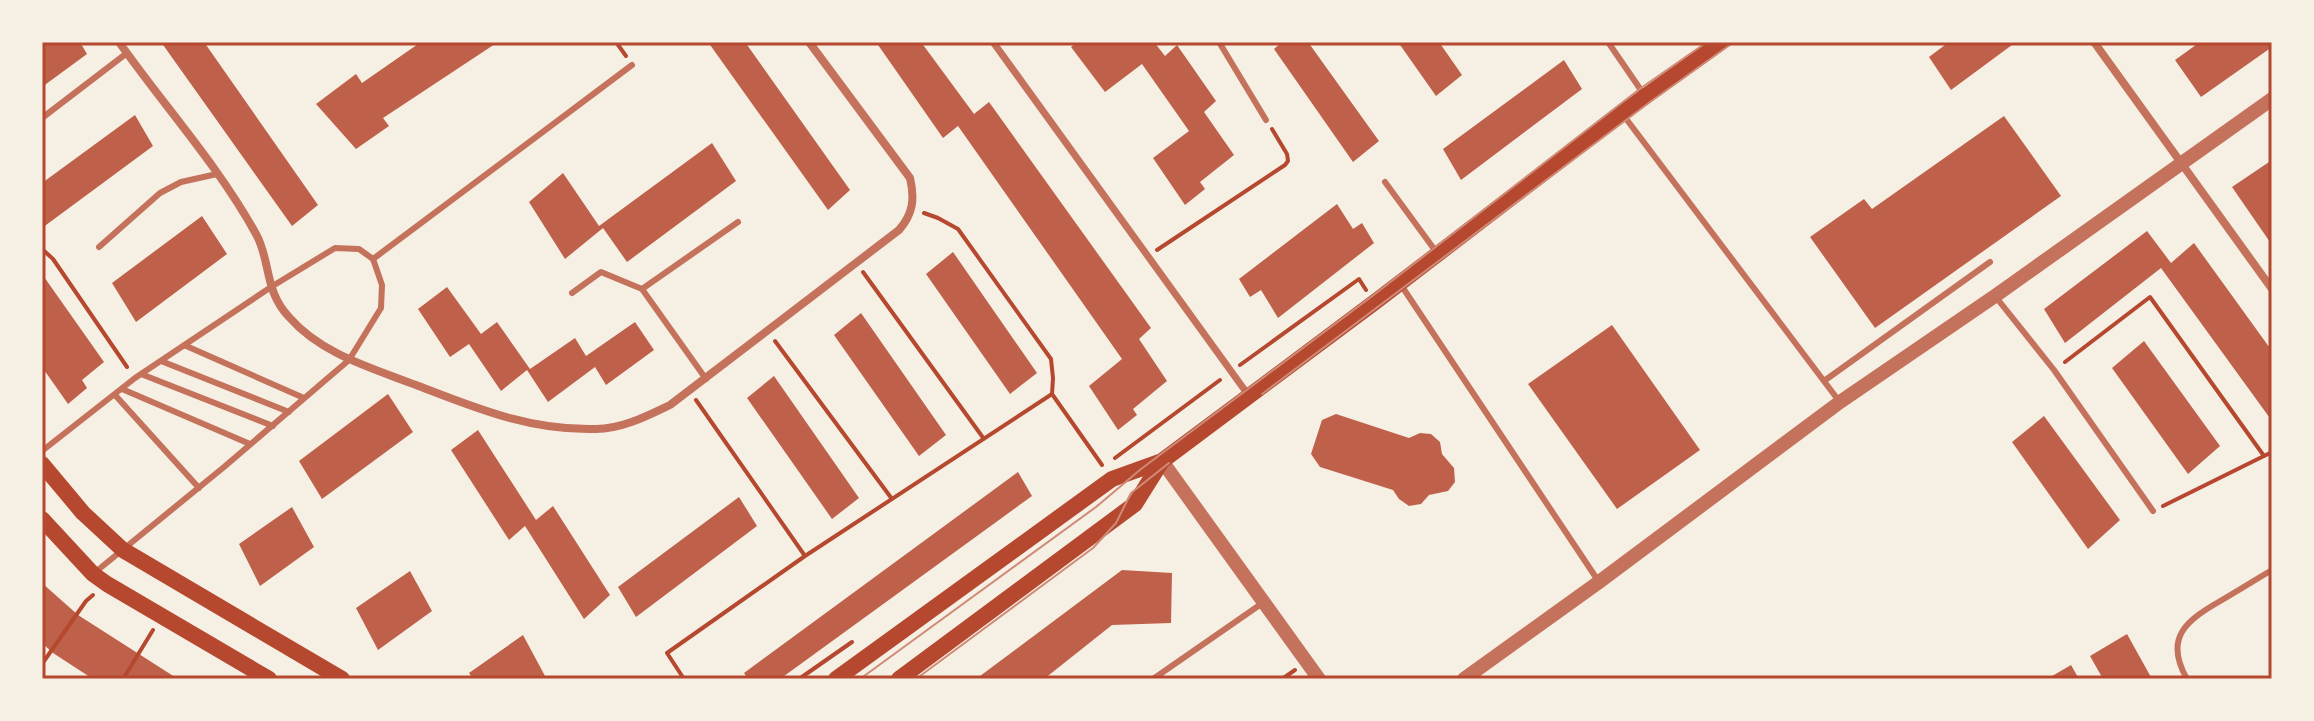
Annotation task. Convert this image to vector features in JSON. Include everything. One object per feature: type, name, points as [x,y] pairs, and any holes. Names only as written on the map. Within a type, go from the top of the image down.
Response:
[{"type":"main road","points":[[836,679],[1112,479],[1162,461],[1251,399],[1437,253],[1721,42]]},
{"type":"main road","points":[[899,679],[1135,504],[1162,461]]},
{"type":"main road","points":[[42,464],[83,513],[123,550],[342,679]]},
{"type":"main road","points":[[42,519],[100,579],[269,679]]},
{"type":"street","points":[[119,42],[217,174],[258,237],[271,287],[287,316],[299,327],[349,360],[475,409],[520,422],[599,430],[638,421],[670,405],[857,263],[906,221],[914,195],[910,178],[809,42]]},
{"type":"street","points":[[993,42],[1251,399]]},
{"type":"street","points":[[2094,42],[2272,289]]},
{"type":"street","points":[[1464,679],[1840,402],[2272,99]]},
{"type":"street","points":[[1162,461],[1319,679]]},
{"type":"lane","points":[[1219,42],[1266,120]]},
{"type":"lane","points":[[1608,42],[1645,96]]},
{"type":"lane","points":[[42,118],[127,53]]},
{"type":"lane","points":[[373,259],[632,65]]},
{"type":"lane","points":[[1622,113],[1840,402]]},
{"type":"lane","points":[[99,247],[160,193],[181,182],[217,174]]},
{"type":"lane","points":[[1385,182],[1437,253]]},
{"type":"lane","points":[[642,289],[738,222]]},
{"type":"lane","points":[[42,451],[138,376],[335,248],[359,249],[373,259],[382,285],[381,308],[349,360],[123,550],[100,579]]},
{"type":"lane","points":[[1824,381],[1990,262]]},
{"type":"lane","points":[[572,293],[601,272],[642,289],[706,379]]},
{"type":"lane","points":[[1399,282],[1599,582]]},
{"type":"lane","points":[[1995,296],[2054,370],[2153,511]]},
{"type":"lane","points":[[184,345],[304,398]]},
{"type":"lane","points":[[161,361],[289,412]]},
{"type":"lane","points":[[138,376],[273,426]]},
{"type":"lane","points":[[122,389],[250,444]]},
{"type":"lane","points":[[115,395],[199,488]]},
{"type":"lane","points":[[2187,679],[2176,652],[2178,637],[2188,622],[2272,570]]},
{"type":"lane","points":[[1153,679],[1264,602]]},
{"type":"path","points":[[1148,255],[1285,165],[1287,154],[1266,120]]},
{"type":"path","points":[[912,208],[958,229],[1051,359],[1052,394],[1103,467]]},
{"type":"path","points":[[42,249],[63,272],[138,376]]},
{"type":"path","points":[[857,263],[984,439]]},
{"type":"path","points":[[1115,458],[1359,279],[1375,302]]},
{"type":"path","points":[[2054,370],[2150,297],[2264,456]]},
{"type":"path","points":[[768,331],[892,499]]},
{"type":"path","points":[[690,391],[805,556]]},
{"type":"path","points":[[684,679],[667,653],[805,556],[1052,394]]},
{"type":"path","points":[[2153,511],[2272,452]]},
{"type":"path","points":[[42,664],[100,579]]},
{"type":"path","points":[[123,679],[162,616]]},
{"type":"building","points":[[42,42],[80,42],[87,54],[42,87]]},
{"type":"building","points":[[161,42],[204,42],[318,205],[292,226]]},
{"type":"building","points":[[421,42],[498,42],[383,118],[389,126],[356,149],[316,104],[356,74],[362,83]]},
{"type":"building","points":[[708,42],[745,42],[850,190],[828,210]]},
{"type":"building","points":[[876,42],[921,42],[974,114],[989,102],[1151,328],[1139,339],[1167,381],[1133,409],[1137,415],[1118,430],[1089,386],[1122,359],[958,126],[943,138]]},
{"type":"building","points":[[1077,42],[1154,42],[1165,56],[1177,45],[1216,101],[1204,112],[1234,155],[1200,182],[1205,189],[1185,205],[1153,158],[1189,131],[1142,64],[1105,92],[1071,47]]},
{"type":"building","points":[[1282,42],[1308,42],[1379,141],[1353,162],[1274,49]]},
{"type":"building","points":[[1398,42],[1439,42],[1462,75],[1436,96]]},
{"type":"building","points":[[1949,42],[2016,42],[1951,90],[1929,57]]},
{"type":"building","points":[[2200,42],[2272,42],[2272,47],[2201,97],[2175,60]]},
{"type":"building","points":[[1564,60],[1582,89],[1461,180],[1443,149]]},
{"type":"building","points":[[135,115],[153,146],[42,228],[42,183]]},
{"type":"building","points":[[2004,116],[2061,196],[1875,328],[1810,237],[1864,199],[1872,209]]},
{"type":"building","points":[[712,143],[736,181],[627,262],[603,228],[565,259],[529,202],[563,173],[599,226]]},
{"type":"building","points":[[2272,160],[2272,245],[2232,187]]},
{"type":"building","points":[[1337,204],[1353,229],[1362,223],[1374,243],[1278,318],[1261,290],[1250,297],[1239,279]]},
{"type":"building","points":[[202,216],[227,254],[136,322],[112,283]]},
{"type":"building","points":[[2147,231],[2171,263],[2194,243],[2272,351],[2272,421],[2161,268],[2065,343],[2044,309]]},
{"type":"building","points":[[953,252],[1037,373],[1010,394],[926,274]]},
{"type":"building","points":[[42,274],[104,362],[82,380],[87,388],[68,404],[42,367]]},
{"type":"building","points":[[447,287],[481,334],[497,322],[530,369],[575,338],[586,356],[635,322],[654,350],[606,385],[595,367],[548,402],[527,370],[501,391],[469,344],[450,357],[418,309]]},
{"type":"building","points":[[861,313],[946,435],[919,456],[834,335]]},
{"type":"building","points":[[1612,325],[1700,450],[1617,509],[1528,384]]},
{"type":"building","points":[[2144,341],[2220,446],[2188,474],[2112,368]]},
{"type":"building","points":[[774,376],[859,498],[832,519],[747,398]]},
{"type":"building","points":[[388,394],[413,432],[322,499],[299,461]]},
{"type":"building","points":[[1336,414],[1409,438],[1420,433],[1431,434],[1440,442],[1442,454],[1454,468],[1455,482],[1448,491],[1429,495],[1421,504],[1409,506],[1393,490],[1320,467],[1311,454],[1322,420]]},
{"type":"building","points":[[2044,416],[2120,520],[2088,549],[2012,442]]},
{"type":"building","points":[[478,430],[536,520],[553,506],[610,595],[584,619],[525,526],[509,540],[451,450]]},
{"type":"building","points":[[1018,472],[1032,496],[780,679],[748,679],[744,673]]},
{"type":"building","points":[[739,497],[757,526],[636,617],[618,587]]},
{"type":"building","points":[[292,507],[314,547],[260,586],[239,544]]},
{"type":"building","points":[[1122,570],[1172,573],[1171,623],[1112,625],[1044,679],[976,679]]},
{"type":"building","points":[[410,571],[432,611],[378,650],[356,608]]},
{"type":"building","points":[[42,583],[78,615],[178,679],[93,679],[53,653],[42,643]]},
{"type":"building","points":[[2127,634],[2152,679],[2103,679],[2090,656]]},
{"type":"building","points":[[523,635],[545,676],[540,679],[473,679],[469,673]]},
{"type":"building","points":[[2071,665],[2079,679],[2047,679]]},
{"type":"tram line","points":[[860,679],[1096,507],[1141,469],[1371,297],[1641,88],[1707,42]]},
{"type":"tram line","points":[[1262,394],[1734,42]]},
{"type":"tram line","points":[[916,679],[1093,548],[1116,523],[1131,493],[1169,463]]}]
